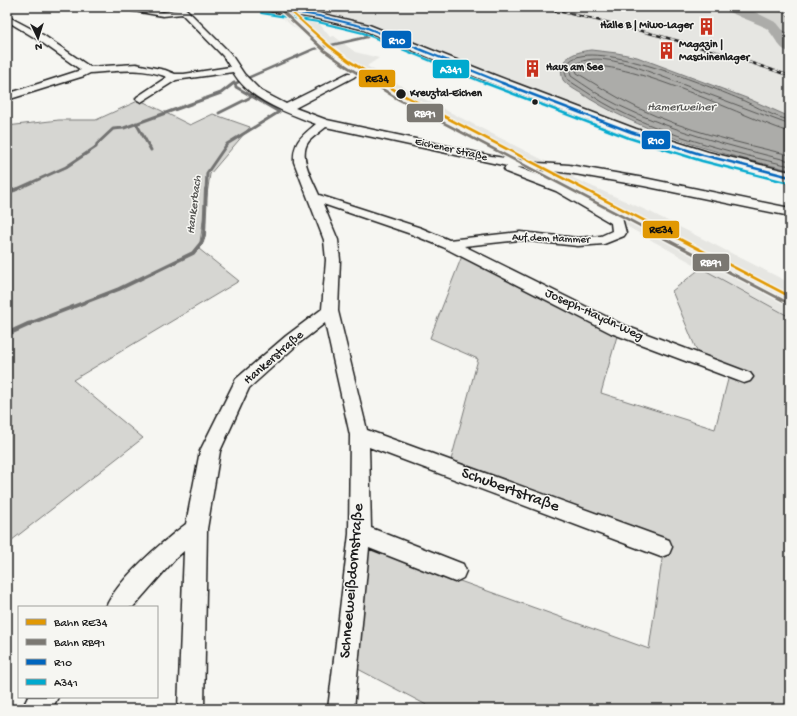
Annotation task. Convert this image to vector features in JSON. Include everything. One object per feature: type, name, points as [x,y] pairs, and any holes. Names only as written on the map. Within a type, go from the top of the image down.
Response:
[{"type":"main road","points":[[264,7],[319,16],[365,27],[490,78],[631,132],[696,153],[790,178]]},
{"type":"street","points":[[96,7],[128,8],[163,14],[182,9]]},
{"type":"street","name":"Eichener Straße","points":[[182,9],[227,55],[240,76],[257,93],[286,108],[324,123],[425,144],[491,160],[538,167],[569,169],[644,182],[790,212]]},
{"type":"street","points":[[7,18],[40,37],[88,70]]},
{"type":"street","points":[[7,97],[81,74],[88,70],[136,68],[162,72],[174,77],[240,76]]},
{"type":"street","points":[[286,108],[351,76]]},
{"type":"street","points":[[141,99],[174,77]]},
{"type":"street","points":[[324,123],[304,140],[299,150],[300,162],[330,240],[333,260],[330,311]]},
{"type":"street","name":"Auf dem Hammer","points":[[314,197],[416,231],[448,244],[520,236],[578,242],[604,240],[619,233],[617,221],[560,188],[528,177],[491,160]]},
{"type":"street","name":"Joseph-Haydn-Weg","points":[[448,244],[617,329],[744,377]]},
{"type":"street","name":"Schneeweißdornstraße","points":[[330,311],[359,434],[360,534],[341,709]]},
{"type":"street","name":"Hankerstraße","points":[[191,709],[196,529],[210,451],[242,384],[292,340],[330,311]]},
{"type":"street","name":"Schubertstraße","points":[[359,434],[661,547]]},
{"type":"street","points":[[119,606],[168,551],[196,529]]},
{"type":"street","points":[[360,534],[455,571]]},
{"type":"street","points":[[35,709],[44,698]]},
{"type":"shaded area","points":[[270,7],[301,7],[319,23],[330,37],[334,36],[355,52],[379,58],[367,66],[428,101],[551,164],[576,174],[573,178],[650,212],[790,283],[790,317],[493,151],[384,92],[291,25]]},
{"type":"shaded area","points":[[321,7],[728,8],[769,24],[790,43],[790,173],[668,141],[337,17]]},
{"type":"shaded area","points":[[721,7],[790,7],[790,12],[781,9],[779,10],[790,17],[790,35],[767,21]]},
{"type":"shaded area","points":[[140,100],[190,125],[213,114],[250,127],[210,174],[199,249],[239,281],[73,380],[143,438],[7,544],[7,126],[59,120],[96,120]]},
{"type":"shaded area","points":[[462,256],[617,336],[601,393],[715,429],[731,368],[699,356],[672,291],[701,268],[790,317],[790,709],[434,709],[358,669],[368,548],[649,649],[665,539],[451,460],[478,359],[430,338]]},
{"type":"water","name":"Hamerweiher","points":[[591,50],[637,57],[749,99],[790,117],[790,170],[712,150],[662,134],[613,112],[590,99],[566,83],[563,80],[561,73],[564,62],[568,58],[572,55]]},
{"type":"waterway","points":[[727,7],[746,13],[772,26],[790,48]]},
{"type":"waterway","name":"Hankerbach","points":[[391,32],[403,31]]},
{"type":"waterway","name":"Hankerbach","points":[[235,84],[314,49],[367,37]]},
{"type":"waterway","points":[[136,124],[221,93],[234,83]]},
{"type":"waterway","name":"Hankerbach","points":[[206,190],[207,173],[227,144],[279,112],[236,87],[235,84]]},
{"type":"waterway","points":[[219,113],[251,97]]},
{"type":"waterway","points":[[15,190],[66,167],[96,147],[97,144],[113,129],[124,128],[136,124]]},
{"type":"waterway","points":[[136,124],[151,150]]},
{"type":"waterway","points":[[7,193],[17,189]]},
{"type":"waterway","name":"Hankerbach","points":[[26,325],[119,289],[193,253],[202,242],[204,235],[206,189]]},
{"type":"waterway","name":"Hankerbach","points":[[7,334],[29,324]]},
{"type":"railway","points":[[539,7],[666,37],[790,76]]},
{"type":"rail line","name":"RE34","points":[[286,7],[329,46],[349,61],[401,94],[790,297]]},
{"type":"rail line","name":"RB91","points":[[282,11],[325,51],[398,99],[787,302]]},
{"type":"transit line","name":"R10","points":[[262,7],[319,16],[365,27],[490,78],[631,132],[703,155],[790,177]]},
{"type":"transit line","name":"A341","points":[[261,13],[318,22],[363,33],[488,84],[629,138],[702,161],[789,183]]},
{"type":"place","name":"Halle B | Miwo-Lager","points":[[706,26]]},
{"type":"place","name":"Magazin | Maschinenlager","points":[[666,51]]},
{"type":"place","name":"Haus am See","points":[[533,68]]},
{"type":"place","name":"Kreuztal-Eichen","points":[[401,94]]}]
